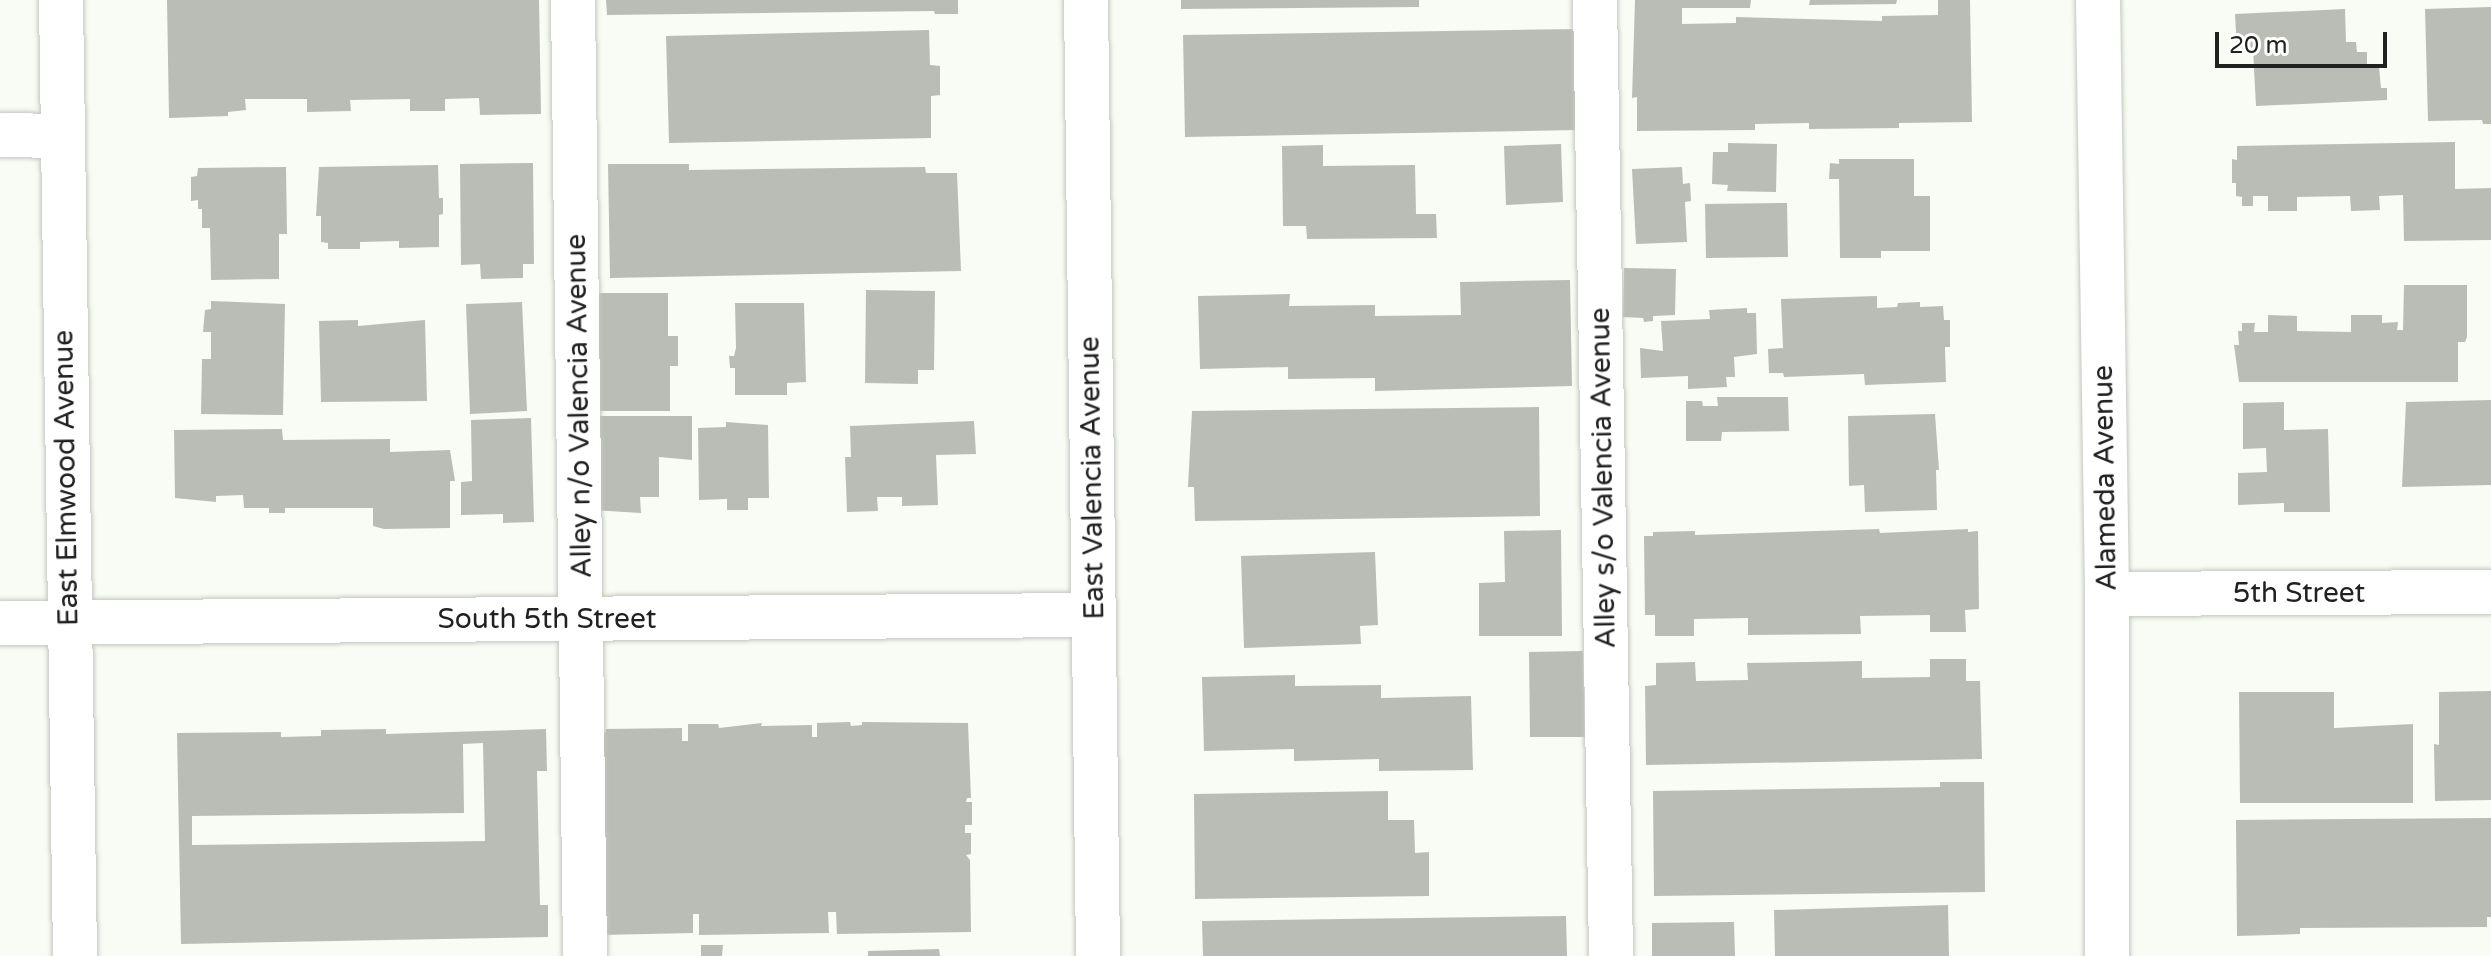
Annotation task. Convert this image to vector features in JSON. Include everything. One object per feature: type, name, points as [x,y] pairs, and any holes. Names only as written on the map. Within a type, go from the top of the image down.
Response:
[{"type":"street","name":"East Elmwood Avenue","points":[[61,0],[67,622],[75,956]]},
{"type":"street","name":"Alley n/o Valencia Avenue","points":[[573,0],[585,956]]},
{"type":"street","name":"East Valencia Avenue","points":[[1086,0],[1098,956]]},
{"type":"street","name":"Alley s/o Valencia Avenue","points":[[1595,0],[1611,956]]},
{"type":"street","name":"Alameda Avenue","points":[[2098,0],[2107,594],[2107,956]]},
{"type":"street","points":[[0,135],[62,136]]},
{"type":"street","name":"5th Street","points":[[2107,594],[2491,592]]},
{"type":"street","name":"South 5th Street","points":[[0,623],[1094,615]]},
{"type":"building","points":[[167,0],[539,0],[541,114],[480,115],[479,98],[445,99],[445,111],[410,111],[410,99],[350,100],[351,111],[307,112],[307,99],[245,99],[246,110],[228,112],[228,116],[169,118]]},
{"type":"building","points":[[606,0],[958,0],[958,14],[935,14],[934,11],[607,15]]},
{"type":"building","points":[[1181,0],[1419,0],[1419,7],[1181,9]]},
{"type":"building","points":[[1635,0],[1751,0],[1750,8],[1682,8],[1682,24],[1736,23],[1736,17],[1882,21],[1882,16],[1938,15],[1938,0],[1970,0],[1972,122],[1899,123],[1899,128],[1809,129],[1809,123],[1755,124],[1755,130],[1637,131],[1637,97],[1632,98]]},
{"type":"building","points":[[1810,0],[1897,0],[1896,4],[1809,5]]},
{"type":"building","points":[[2491,7],[2491,124],[2483,124],[2482,120],[2428,121],[2425,9]]},
{"type":"building","points":[[2345,9],[2346,42],[2356,42],[2357,52],[2367,52],[2367,67],[2379,67],[2381,88],[2387,88],[2387,100],[2256,106],[2253,49],[2237,50],[2235,14]]},
{"type":"building","points":[[1577,29],[1578,130],[1185,137],[1183,35]]},
{"type":"building","points":[[929,30],[930,65],[940,66],[940,95],[931,96],[931,138],[669,143],[666,36]]},
{"type":"building","points":[[2455,142],[2455,189],[2491,188],[2491,240],[2404,241],[2403,195],[2379,196],[2380,210],[2351,211],[2350,196],[2297,197],[2297,211],[2268,211],[2268,196],[2253,196],[2253,206],[2242,206],[2242,197],[2236,196],[2236,183],[2232,183],[2232,159],[2237,160],[2237,146]]},
{"type":"building","points":[[1728,143],[1777,144],[1776,192],[1727,191],[1728,185],[1712,184],[1713,152],[1728,152]]},
{"type":"building","points":[[1561,144],[1563,202],[1506,205],[1504,146]]},
{"type":"building","points":[[1323,145],[1323,166],[1415,165],[1416,214],[1436,214],[1437,238],[1307,239],[1306,226],[1283,226],[1282,146]]},
{"type":"building","points":[[1839,159],[1914,159],[1914,196],[1930,196],[1930,251],[1881,251],[1881,258],[1840,258],[1839,179],[1829,179],[1830,163],[1839,164]]},
{"type":"building","points":[[533,163],[534,264],[523,264],[523,278],[481,279],[480,264],[461,265],[460,164]]},
{"type":"building","points":[[608,164],[689,164],[689,170],[925,167],[926,173],[957,173],[961,271],[610,278]]},
{"type":"building","points":[[438,165],[439,198],[443,198],[443,214],[439,215],[439,247],[399,248],[399,241],[360,242],[360,249],[328,249],[328,243],[321,242],[321,216],[316,216],[319,167]]},
{"type":"building","points":[[286,167],[287,234],[279,234],[279,279],[211,280],[210,228],[202,228],[202,209],[198,209],[198,200],[191,201],[191,177],[197,176],[198,168]]},
{"type":"building","points":[[1682,167],[1683,184],[1690,183],[1691,201],[1685,202],[1687,242],[1636,244],[1632,169]]},
{"type":"building","points":[[1787,203],[1788,257],[1706,258],[1705,204]]},
{"type":"building","points":[[1624,268],[1676,269],[1675,315],[1653,316],[1653,321],[1644,322],[1643,318],[1623,317]]},
{"type":"building","points":[[1570,280],[1572,386],[1375,391],[1375,378],[1288,379],[1288,367],[1200,369],[1198,296],[1290,294],[1289,306],[1375,305],[1375,316],[1461,315],[1460,282]]},
{"type":"building","points":[[2404,285],[2467,285],[2467,337],[2465,342],[2458,342],[2458,382],[2239,382],[2234,345],[2239,345],[2238,331],[2242,331],[2242,323],[2255,323],[2254,332],[2268,332],[2268,315],[2297,316],[2297,331],[2351,332],[2351,315],[2382,315],[2382,323],[2398,322],[2397,330],[2403,330]]},
{"type":"building","points":[[866,290],[935,291],[934,370],[918,370],[918,384],[865,383]]},
{"type":"building","points":[[590,293],[668,293],[668,336],[678,336],[678,366],[670,366],[670,411],[591,411]]},
{"type":"building","points":[[1877,296],[1877,308],[1920,302],[1920,307],[1943,306],[1944,320],[1950,320],[1950,347],[1945,347],[1946,382],[1865,385],[1864,374],[1784,377],[1783,373],[1769,373],[1768,349],[1783,348],[1781,299]]},
{"type":"building","points":[[211,301],[285,304],[283,415],[201,414],[202,359],[211,359],[211,332],[203,332],[205,310],[211,309]]},
{"type":"building","points":[[522,302],[527,411],[470,414],[466,304]]},
{"type":"building","points":[[735,303],[804,303],[806,382],[787,383],[787,395],[735,395],[735,368],[730,368],[729,356],[734,356],[736,348]]},
{"type":"building","points":[[1747,308],[1747,313],[1756,313],[1757,354],[1734,357],[1735,377],[1726,377],[1727,387],[1688,389],[1688,376],[1641,378],[1640,348],[1663,351],[1661,321],[1710,319],[1709,310]]},
{"type":"building","points":[[358,320],[358,326],[425,320],[427,401],[321,402],[319,321]]},
{"type":"building","points":[[1717,397],[1788,397],[1789,431],[1722,432],[1721,441],[1686,441],[1686,401],[1702,401],[1703,406],[1718,406]]},
{"type":"building","points":[[2491,400],[2491,485],[2402,487],[2406,402]]},
{"type":"building","points":[[2284,402],[2284,430],[2328,429],[2330,512],[2284,512],[2284,503],[2238,505],[2238,473],[2267,472],[2266,448],[2243,449],[2243,403]]},
{"type":"building","points":[[1539,407],[1540,516],[1195,521],[1194,487],[1188,487],[1192,411]]},
{"type":"building","points":[[1935,414],[1939,470],[1936,470],[1937,510],[1865,512],[1864,485],[1849,486],[1848,416]]},
{"type":"building","points":[[587,416],[692,416],[692,460],[659,457],[659,497],[640,497],[641,513],[592,510]]},
{"type":"building","points":[[531,418],[534,522],[503,523],[503,514],[461,515],[461,482],[472,481],[471,420]]},
{"type":"building","points":[[974,421],[976,454],[936,455],[938,505],[902,506],[902,497],[877,497],[878,511],[847,512],[845,457],[851,457],[850,426]]},
{"type":"building","points":[[726,422],[768,425],[769,498],[748,498],[748,510],[727,510],[727,499],[699,500],[698,428],[726,427]]},
{"type":"building","points":[[282,429],[283,440],[390,439],[390,452],[450,450],[455,481],[450,481],[450,528],[384,529],[373,526],[373,508],[285,508],[285,513],[269,513],[269,508],[244,508],[243,495],[216,496],[216,502],[175,498],[174,430]]},
{"type":"building","points":[[1879,529],[1880,533],[1978,531],[1979,609],[1965,610],[1966,632],[1930,632],[1930,615],[1860,616],[1861,634],[1748,635],[1748,618],[1694,619],[1694,636],[1655,636],[1655,615],[1645,615],[1644,536],[1653,536],[1653,532],[1695,531],[1695,535]]},
{"type":"building","points":[[1561,530],[1562,636],[1479,636],[1479,583],[1505,582],[1504,531]]},
{"type":"building","points":[[1375,552],[1378,625],[1360,626],[1361,644],[1244,648],[1241,556]]},
{"type":"building","points":[[1583,651],[1585,737],[1530,737],[1529,652]]},
{"type":"building","points":[[1930,659],[1966,659],[1966,681],[1980,681],[1982,759],[1646,765],[1645,686],[1656,685],[1656,663],[1695,662],[1696,681],[1748,680],[1747,663],[1862,661],[1862,678],[1930,677]]},
{"type":"building","points":[[1295,675],[1295,686],[1381,685],[1381,698],[1471,696],[1473,770],[1379,771],[1379,759],[1294,761],[1294,749],[1204,751],[1202,677]]},
{"type":"building","points":[[2491,691],[2491,800],[2435,801],[2434,744],[2439,745],[2439,692]]},
{"type":"building","points":[[2239,692],[2334,692],[2334,728],[2413,724],[2413,803],[2240,803]]},
{"type":"building","points":[[850,722],[851,726],[862,725],[862,722],[968,723],[971,798],[967,798],[966,802],[972,802],[972,825],[965,825],[965,833],[971,833],[971,854],[966,855],[970,860],[971,932],[837,934],[836,912],[828,912],[829,933],[699,935],[699,914],[693,914],[693,933],[601,935],[598,733],[605,733],[606,729],[682,728],[682,741],[688,741],[688,724],[718,724],[719,728],[762,723],[761,726],[812,725],[812,737],[817,737],[817,723]]},
{"type":"building","points":[[386,729],[386,734],[546,729],[547,771],[537,771],[540,905],[548,905],[548,937],[181,944],[177,733],[281,732],[281,737],[321,736],[321,730]],"holes":[[[483,743],[485,841],[192,845],[192,816],[464,813],[463,744]]]},
{"type":"building","points":[[1940,782],[1984,782],[1985,892],[1654,896],[1653,791],[1940,787]]},
{"type":"building","points":[[1388,791],[1388,820],[1414,820],[1415,853],[1429,852],[1429,896],[1195,899],[1194,794]]},
{"type":"building","points":[[2491,818],[2491,917],[2487,917],[2487,927],[2300,928],[2300,934],[2237,936],[2236,820]]},
{"type":"building","points":[[1948,905],[1949,956],[1775,956],[1774,910]]},
{"type":"building","points":[[1566,916],[1567,956],[1203,956],[1202,921]]},
{"type":"building","points":[[1734,922],[1735,956],[1652,956],[1652,923]]},
{"type":"building","points":[[701,945],[723,945],[722,956],[701,956]]},
{"type":"building","points":[[939,949],[940,956],[868,956],[868,951]]}]
